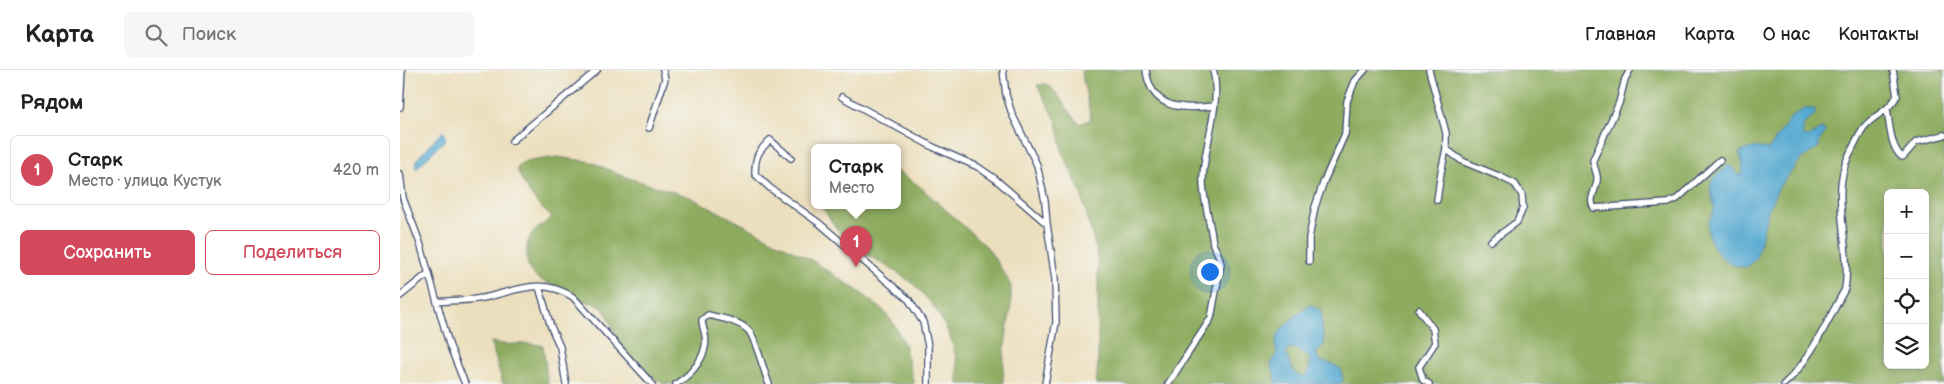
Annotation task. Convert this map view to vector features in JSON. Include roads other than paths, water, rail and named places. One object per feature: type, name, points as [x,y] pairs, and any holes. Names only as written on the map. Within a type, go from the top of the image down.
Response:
[{"type":"street","points":[[400,107],[402,70]]},
{"type":"street","points":[[512,142],[597,70]]},
{"type":"street","points":[[649,128],[665,79],[663,70]]},
{"type":"street","points":[[1003,70],[1006,95],[1012,114],[1037,165],[1045,201],[1046,224],[1055,279],[1056,322],[1045,384]]},
{"type":"street","points":[[1146,70],[1150,88],[1159,98],[1186,108],[1214,106]]},
{"type":"street","points":[[1168,384],[1211,318],[1221,264],[1213,244],[1203,180],[1214,106],[1213,70]]},
{"type":"street","points":[[1309,262],[1309,238],[1315,207],[1324,180],[1345,134],[1347,101],[1355,81],[1365,70]]},
{"type":"street","points":[[1429,70],[1446,133],[1446,149],[1440,172],[1437,200]]},
{"type":"street","points":[[1630,70],[1625,79],[1619,103],[1593,160],[1597,176],[1591,201],[1594,208],[1668,203],[1677,199],[1720,160]]},
{"type":"street","points":[[1784,384],[1794,375],[1806,357],[1845,288],[1847,277],[1846,250],[1840,181],[1848,157],[1864,127],[1887,110],[1897,96],[1898,91],[1892,70]]},
{"type":"street","points":[[842,97],[933,146],[978,167],[994,178],[1046,224]]},
{"type":"street","points":[[1887,110],[1891,135],[1898,154],[1902,157],[1916,142],[1944,135]]},
{"type":"street","points":[[791,158],[770,140],[758,152],[755,174],[770,188],[819,223],[909,300],[923,322],[928,346],[928,384]]},
{"type":"street","points":[[1446,149],[1462,161],[1501,176],[1515,184],[1522,195],[1524,208],[1517,222],[1491,241]]},
{"type":"street","points":[[400,174],[403,198],[429,273],[450,344],[465,384]]},
{"type":"street","points":[[400,296],[429,273]]},
{"type":"street","points":[[437,302],[482,298],[523,286],[557,289],[572,297],[652,384]]},
{"type":"street","points":[[539,287],[548,319],[560,347],[566,384]]},
{"type":"street","points":[[1419,310],[1433,329],[1435,343],[1420,367],[1423,380],[1429,384]]},
{"type":"street","points":[[676,384],[695,368],[704,353],[705,336],[702,320],[708,315],[729,321],[748,330],[754,339],[769,384]]},
{"type":"water","points":[[1804,109],[1814,109],[1816,113],[1803,125],[1803,136],[1808,137],[1821,129],[1826,131],[1819,142],[1819,147],[1801,159],[1779,187],[1769,207],[1756,258],[1747,267],[1733,264],[1720,255],[1711,242],[1708,225],[1714,209],[1710,189],[1712,181],[1727,166],[1733,166],[1737,175],[1742,174],[1743,165],[1739,153],[1754,148],[1769,149],[1791,117]]},
{"type":"water","points":[[443,131],[446,139],[416,169],[417,159]]},
{"type":"water","points":[[1310,305],[1322,311],[1324,345],[1316,353],[1320,361],[1341,369],[1343,381],[1338,384],[1277,384],[1271,363],[1277,353],[1277,338],[1280,331],[1291,319]],"holes":[[[1289,348],[1297,349],[1310,358],[1307,375],[1301,377],[1294,372],[1286,355]]]},
{"type":"place","name":"Старк","points":[[856,267]]}]
